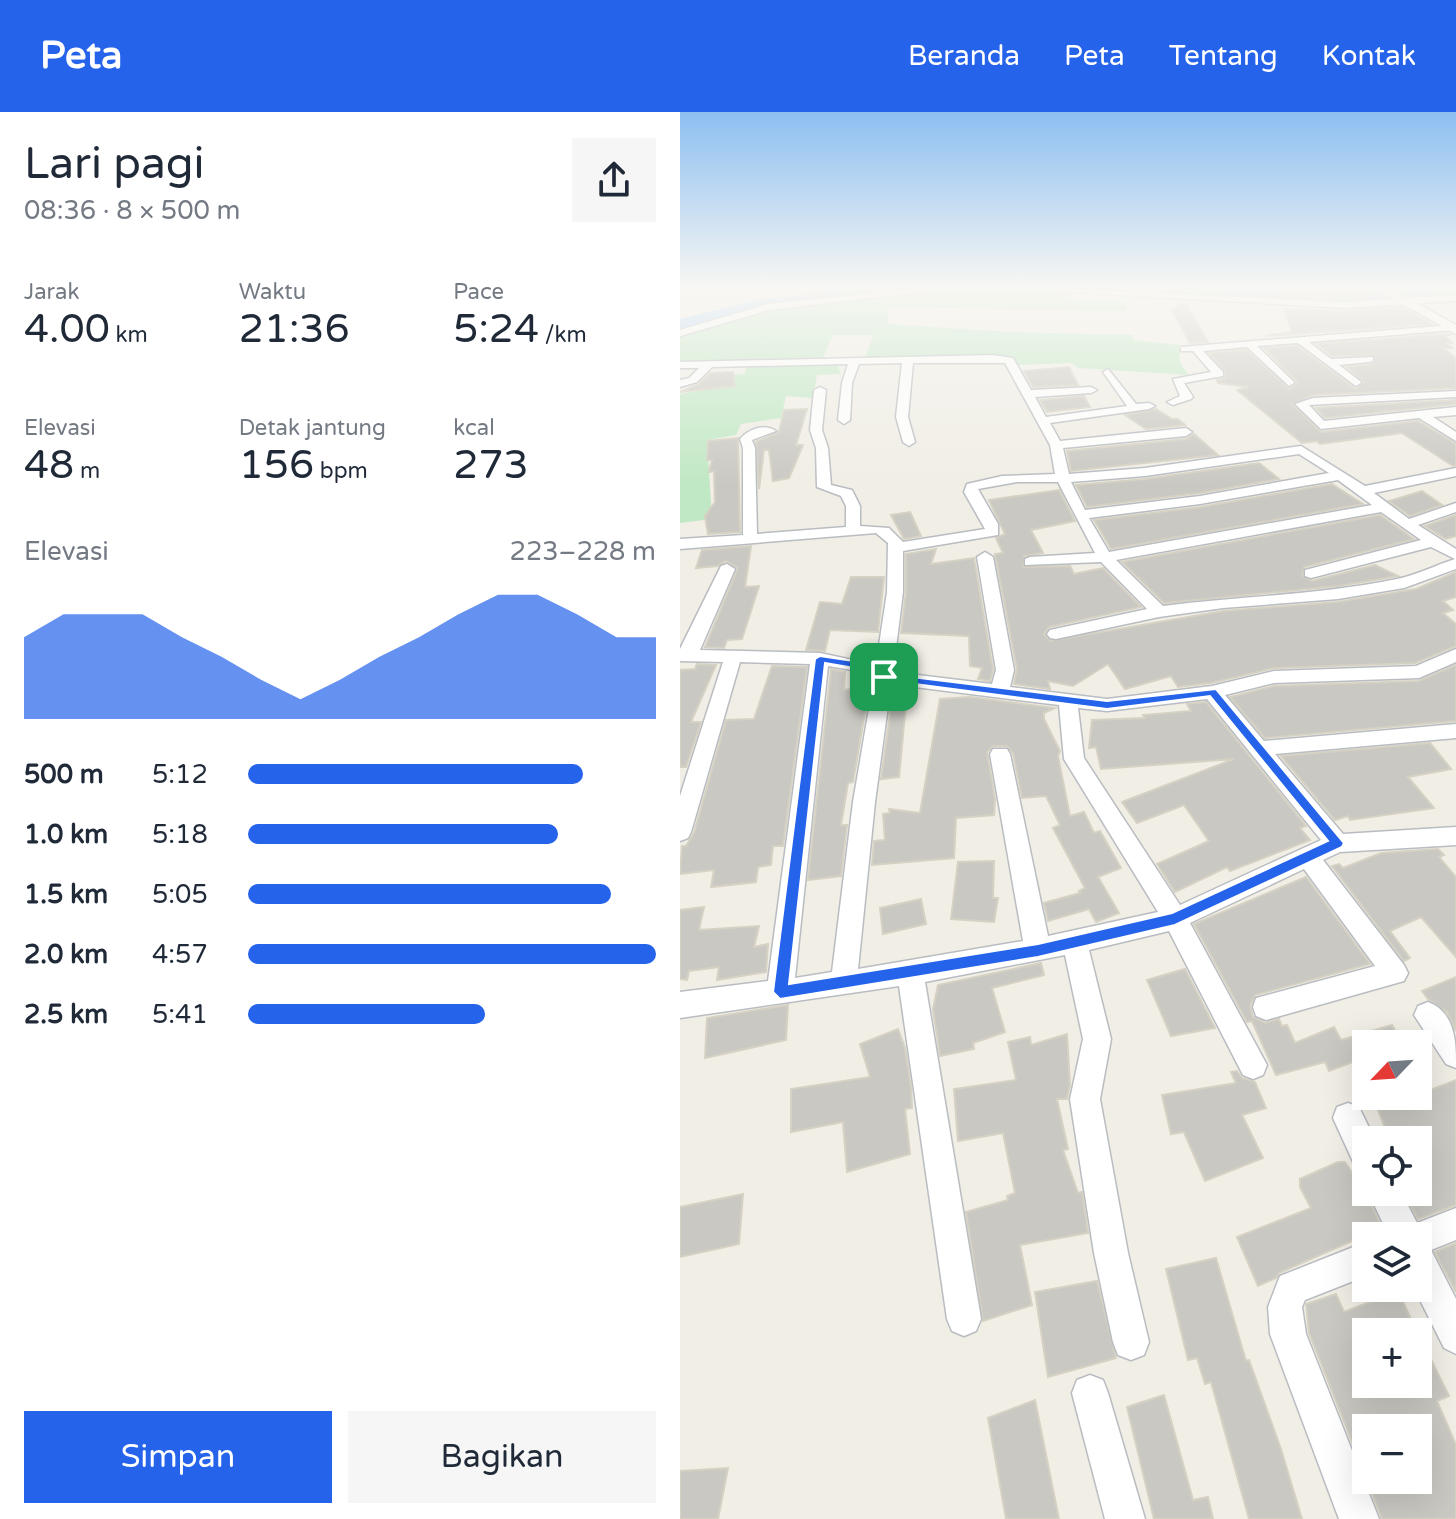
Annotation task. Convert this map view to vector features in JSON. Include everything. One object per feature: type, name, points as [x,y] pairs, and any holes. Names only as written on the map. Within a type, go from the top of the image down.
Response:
[{"type":"street","points":[[1170,397],[1180,390],[1176,383],[1180,379],[1219,374],[1195,354]]},
{"type":"street","points":[[1259,354],[1289,383]]},
{"type":"street","points":[[1319,354],[1356,383]]},
{"type":"street","points":[[1331,362],[1369,359]]},
{"type":"street","points":[[908,360],[902,417],[909,442]]},
{"type":"street","points":[[680,365],[1009,360],[1056,445],[1063,479],[1105,557],[1159,612]]},
{"type":"street","points":[[844,420],[847,383],[854,362]]},
{"type":"street","points":[[680,384],[693,380],[709,364]]},
{"type":"street","points":[[1108,372],[1128,399],[1153,392]]},
{"type":"street","points":[[820,390],[816,430],[822,448],[824,487],[848,495],[853,506],[853,531]]},
{"type":"street","points":[[1027,394],[1091,390]]},
{"type":"street","points":[[1456,394],[1443,392],[1301,404],[1321,425],[1456,411]]},
{"type":"street","points":[[1042,421],[1149,406]]},
{"type":"street","points":[[1422,415],[1456,437]]},
{"type":"street","points":[[750,539],[750,466],[746,439],[754,432],[770,431]]},
{"type":"street","points":[[1056,445],[1186,432]]},
{"type":"street","points":[[895,548],[993,532],[971,492],[972,487],[1012,477],[1063,479],[1301,450],[1341,475],[1432,542],[1456,555]]},
{"type":"street","points":[[1362,491],[1456,472]]},
{"type":"street","points":[[1081,515],[1200,500],[1341,475]]},
{"type":"street","points":[[1030,562],[1105,557],[1384,507]]},
{"type":"street","points":[[1407,524],[1456,507]]},
{"type":"street","points":[[680,544],[853,531],[884,531],[895,542],[884,677],[864,797],[844,984]]},
{"type":"street","points":[[1311,573],[1432,542]]},
{"type":"street","points":[[985,557],[1005,670],[999,691]]},
{"type":"street","points":[[1056,634],[1159,612],[1391,586],[1456,564]]},
{"type":"street","points":[[727,569],[684,654],[820,659],[863,666],[884,677],[1107,705],[1212,692],[1274,677],[1419,672],[1456,655]]},
{"type":"street","points":[[680,832],[733,657]]},
{"type":"street","points":[[780,992],[820,659]]},
{"type":"street","points":[[1212,692],[1262,748],[1337,843]]},
{"type":"street","points":[[1068,702],[1074,759],[1175,919],[1253,1065]]},
{"type":"street","points":[[1262,748],[1456,731]]},
{"type":"street","points":[[1000,754],[1038,951]]},
{"type":"street","points":[[680,1005],[844,984],[1075,944],[1175,919],[1337,843],[1456,836]]},
{"type":"street","points":[[1266,1007],[1395,973],[1306,855]]},
{"type":"street","points":[[1075,944],[1097,1039],[1085,1099],[1108,1240],[1131,1342]]},
{"type":"street","points":[[911,973],[921,1059],[949,1208],[964,1319]]},
{"type":"street","points":[[1428,1015],[1456,1054]]},
{"type":"street","points":[[1348,1118],[1352,1126]]},
{"type":"street","points":[[1432,1233],[1456,1224]]},
{"type":"street","points":[[1352,1264],[1292,1288],[1285,1307],[1288,1334],[1359,1519]]},
{"type":"street","points":[[1432,1287],[1456,1336]]},
{"type":"street","points":[[1090,1393],[1125,1519]]},
{"type":"green space","points":[[680,354],[825,354],[820,364],[812,366],[838,366],[841,374],[817,375],[813,398],[786,396],[781,418],[741,424],[736,435],[707,440],[712,519],[680,523],[680,394],[705,390],[704,381],[745,374],[747,364],[680,365]]},
{"type":"green space","points":[[866,354],[1180,354],[1180,362],[1188,375],[1078,368],[1072,363],[1014,365],[1003,359],[862,363]]},
{"type":"building","points":[[1210,354],[1250,354],[1289,389],[1297,384],[1296,380],[1270,354],[1308,354],[1356,389],[1364,382],[1347,367],[1374,364],[1375,355],[1329,354],[1450,354],[1456,358],[1456,388],[1313,395],[1292,404],[1321,432],[1418,421],[1456,444],[1456,465],[1402,433],[1320,444],[1317,441],[1302,443],[1237,390],[1249,387],[1218,383],[1217,380],[1225,378],[1226,372]]},
{"type":"building","points":[[1069,367],[1078,385],[1033,387],[1024,371]]},
{"type":"building","points":[[733,372],[735,386],[680,392],[699,384],[710,373]]},
{"type":"building","points":[[1084,396],[1090,407],[1047,412],[1040,400]]},
{"type":"building","points":[[1456,400],[1456,404],[1325,418],[1316,408]]},
{"type":"building","points":[[807,409],[796,445],[803,445],[789,478],[773,481],[769,450],[764,450],[759,489],[756,442],[779,432],[784,410]]},
{"type":"building","points":[[1156,409],[1185,425],[1146,429],[1125,415]]},
{"type":"building","points":[[1194,434],[1218,455],[1071,471],[1067,451],[1186,439]]},
{"type":"building","points":[[738,438],[740,532],[708,534],[705,516],[715,502],[714,471],[709,472],[712,460],[707,460],[708,441]]},
{"type":"building","points":[[1259,463],[1279,479],[1200,493],[1087,507],[1076,485],[1145,479]]},
{"type":"building","points":[[1332,484],[1363,504],[1111,549],[1094,520],[1201,507]]},
{"type":"building","points":[[1059,490],[1075,521],[1031,530],[1043,553],[1024,556],[1023,567],[1070,566],[1074,574],[1103,568],[1141,607],[1049,627],[1044,634],[1050,641],[1223,611],[1338,602],[1416,589],[1456,572],[1456,597],[1443,601],[1453,610],[1443,613],[1456,624],[1456,646],[1415,663],[1274,668],[1211,683],[1178,687],[1171,676],[1125,689],[1108,664],[1073,686],[1048,681],[1050,689],[1014,684],[1017,669],[995,554],[1003,553],[996,538],[1005,534],[989,500]]},
{"type":"building","points":[[1422,491],[1442,505],[1410,516],[1389,501]]},
{"type":"building","points":[[910,512],[921,536],[904,539],[891,515]]},
{"type":"building","points":[[1380,515],[1414,539],[1304,567],[1302,576],[1312,581],[1375,565],[1398,576],[1339,586],[1164,603],[1122,562]]},
{"type":"building","points":[[1456,515],[1456,536],[1446,539],[1425,526]]},
{"type":"building","points":[[751,546],[745,587],[759,586],[742,639],[727,640],[724,648],[705,647],[738,568],[726,561],[717,566],[696,568],[702,550]]},
{"type":"building","points":[[936,549],[931,564],[974,558],[993,670],[990,681],[978,679],[982,668],[970,666],[969,636],[901,633],[906,592],[906,554]]},
{"type":"building","points":[[851,577],[884,577],[878,632],[830,630],[825,651],[806,650],[820,602],[842,604]]},
{"type":"building","points":[[697,664],[716,665],[691,722],[701,722],[686,767],[680,767],[680,670],[695,669]]},
{"type":"building","points":[[1456,665],[1456,721],[1265,738],[1230,697],[1274,686],[1419,681]]},
{"type":"building","points":[[772,666],[807,667],[783,846],[773,846],[771,865],[758,867],[756,882],[711,887],[714,870],[680,874],[682,846],[686,846],[694,833],[726,720],[754,719]]},
{"type":"building","points":[[831,669],[845,672],[844,690],[858,688],[859,695],[868,695],[853,782],[848,783],[841,825],[847,825],[841,876],[808,880]]},
{"type":"building","points":[[907,693],[899,777],[881,779],[893,694]]},
{"type":"building","points":[[970,697],[1055,708],[1044,713],[1044,719],[1060,751],[1058,756],[1070,816],[1084,812],[1094,833],[1100,831],[1121,868],[1098,877],[1119,913],[1096,922],[1089,909],[1048,921],[1044,903],[1080,893],[1085,888],[1053,828],[1060,825],[1046,796],[1022,798],[1013,753],[1007,746],[993,746],[987,752],[995,799],[994,815],[956,818],[954,858],[872,865],[874,841],[885,840],[883,814],[890,813],[889,809],[920,813],[940,699]]},
{"type":"building","points":[[1206,702],[1306,826],[1300,828],[1310,840],[1230,871],[1227,867],[1175,892],[1157,864],[1209,841],[1184,805],[1137,823],[1122,802],[1234,759],[1101,769],[1096,747],[1089,748],[1092,720],[1145,718],[1143,715],[1191,711],[1187,704]]},
{"type":"building","points":[[1430,743],[1451,769],[1408,777],[1434,808],[1350,820],[1348,816],[1335,820],[1281,756]]},
{"type":"building","points":[[1438,849],[1444,855],[1439,857],[1456,877],[1456,957],[1421,917],[1390,931],[1410,958],[1404,961],[1332,866],[1339,864],[1343,868],[1381,853]]},
{"type":"building","points":[[994,861],[993,898],[998,898],[994,922],[951,919],[958,862]]},
{"type":"building","points":[[1306,877],[1370,964],[1255,995],[1250,1006],[1253,1017],[1265,1023],[1279,1019],[1282,1026],[1287,1025],[1295,1043],[1334,1027],[1341,1040],[1352,1037],[1352,1062],[1329,1071],[1325,1062],[1276,1075],[1252,1021],[1247,1022],[1194,924]]},
{"type":"building","points":[[921,899],[926,924],[883,934],[880,908]]},
{"type":"building","points":[[704,907],[699,930],[759,926],[754,947],[768,944],[766,972],[717,980],[719,967],[689,971],[687,980],[680,979],[680,910]]},
{"type":"building","points":[[1041,963],[1044,975],[992,988],[1005,1032],[973,1043],[974,1049],[940,1056],[933,1009],[938,985]]},
{"type":"building","points":[[1185,969],[1215,1028],[1171,1036],[1147,980]]},
{"type":"building","points":[[1456,977],[1456,1031],[1447,1012],[1422,991]]},
{"type":"building","points":[[788,1005],[786,1040],[705,1058],[707,1018]]},
{"type":"building","points":[[1392,1025],[1395,1030],[1375,1030]]},
{"type":"building","points":[[898,1029],[905,1048],[911,1087],[912,1108],[905,1109],[910,1154],[847,1172],[843,1122],[791,1132],[791,1089],[870,1077],[860,1044]]},
{"type":"building","points":[[1067,1034],[1070,1085],[1067,1099],[1057,1099],[1068,1149],[1063,1150],[1078,1193],[1082,1192],[1088,1233],[1020,1245],[1032,1305],[983,1321],[966,1212],[1008,1200],[1007,1196],[1015,1193],[1003,1133],[958,1141],[954,1089],[1016,1080],[1008,1042],[1030,1037],[1031,1045]]},
{"type":"building","points":[[1237,1071],[1242,1078],[1255,1082],[1266,1108],[1242,1115],[1263,1158],[1205,1181],[1184,1132],[1171,1134],[1162,1095],[1236,1083],[1231,1072]]},
{"type":"building","points":[[1456,1080],[1456,1205],[1418,1219],[1411,1206],[1432,1206],[1432,1126],[1384,1126],[1378,1110],[1432,1110],[1432,1089]]},
{"type":"building","points":[[1338,1162],[1345,1162],[1352,1172],[1352,1206],[1372,1206],[1379,1222],[1352,1222],[1352,1241],[1279,1273],[1276,1278],[1258,1286],[1237,1237],[1311,1208],[1300,1187],[1300,1179]]},
{"type":"building","points":[[743,1194],[739,1244],[680,1257],[680,1207]]},
{"type":"building","points":[[1456,1243],[1456,1292],[1435,1252]]},
{"type":"building","points":[[1216,1258],[1246,1361],[1249,1360],[1281,1449],[1302,1519],[1249,1519],[1211,1382],[1205,1384],[1197,1358],[1188,1360],[1166,1269]]},
{"type":"building","points":[[1097,1281],[1116,1358],[1048,1377],[1035,1292]]},
{"type":"building","points":[[1336,1294],[1344,1312],[1370,1302],[1403,1302],[1411,1318],[1352,1318],[1352,1398],[1432,1398],[1432,1361],[1449,1396],[1437,1401],[1456,1445],[1456,1519],[1382,1519],[1372,1494],[1432,1494],[1432,1414],[1352,1414],[1352,1442],[1309,1333],[1306,1304]]},
{"type":"building","points":[[1164,1395],[1193,1500],[1208,1497],[1213,1519],[1154,1519],[1127,1407]]},
{"type":"building","points":[[1035,1400],[1059,1519],[1006,1519],[988,1418]]},
{"type":"building","points":[[728,1468],[718,1519],[680,1519],[680,1471]]},
{"type":"route","points":[[820,659],[863,666],[884,677],[1107,705],[1212,692],[1262,748],[1337,843],[1175,919],[1038,951],[780,992],[820,659]]}]
